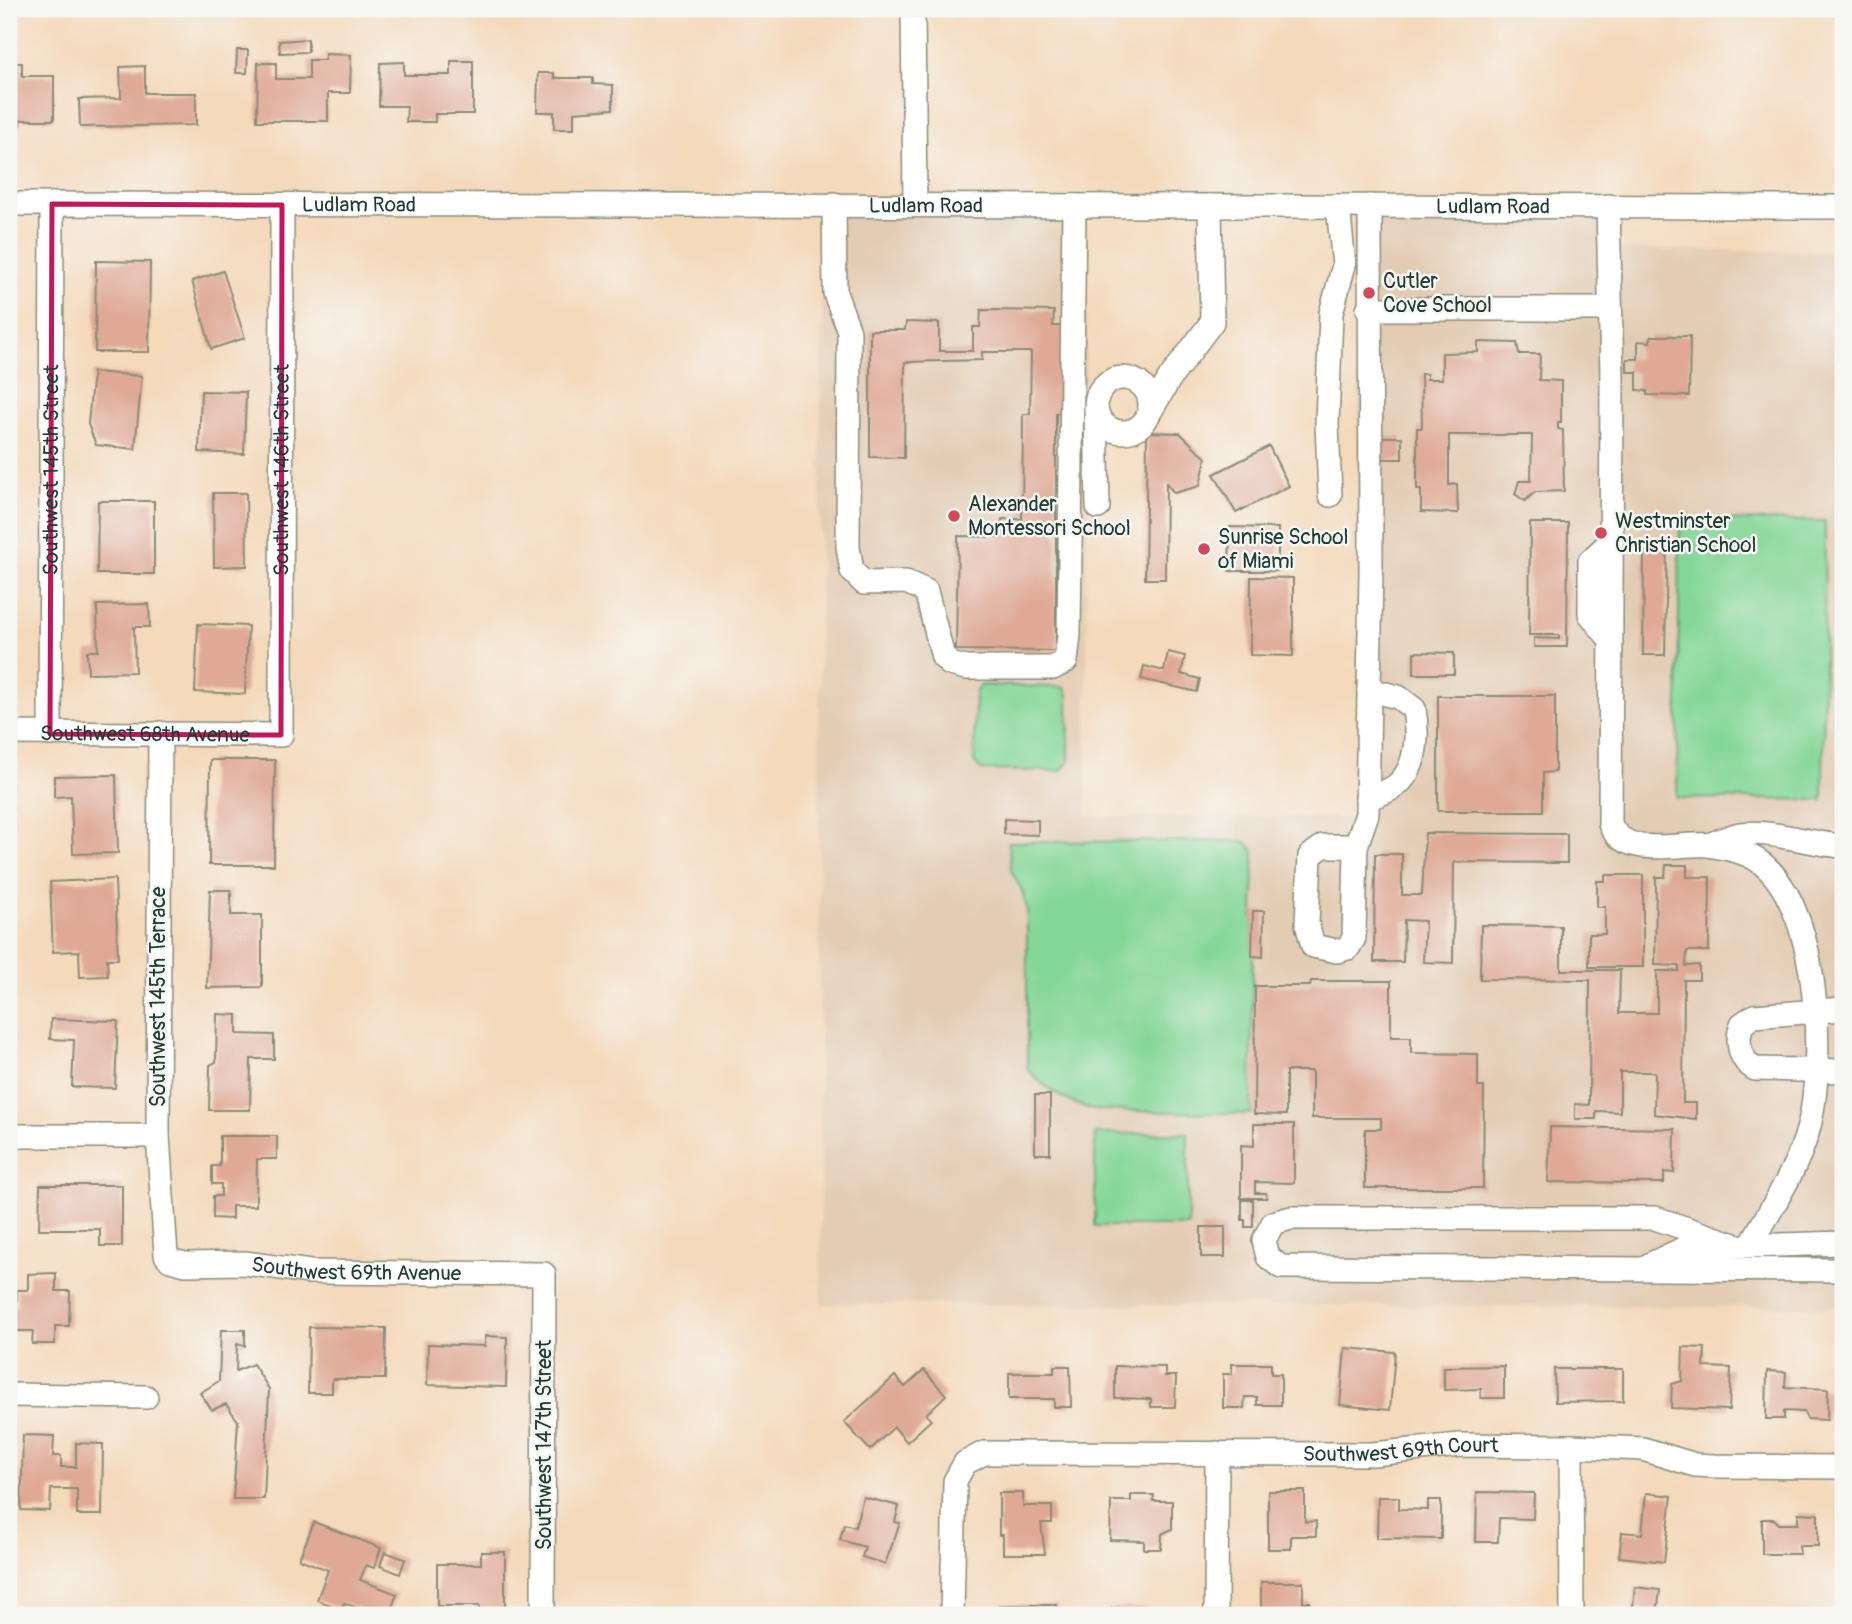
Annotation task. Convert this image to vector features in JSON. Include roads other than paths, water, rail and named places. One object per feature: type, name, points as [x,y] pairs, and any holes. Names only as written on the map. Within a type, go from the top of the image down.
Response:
[{"type":"street","points":[[913,9],[915,205]]},
{"type":"street","name":"Ludlam Road","points":[[9,204],[1843,207]]},
{"type":"street","name":"Southwest 145th Street","points":[[50,734],[52,204]]},
{"type":"street","points":[[834,204],[835,293],[849,331],[848,547],[852,571],[864,583],[906,582],[926,591],[943,657],[950,664],[966,668],[1052,668],[1066,661],[1069,635],[1074,206]]},
{"type":"street","name":"Southwest 146th Street","points":[[281,735],[282,205]]},
{"type":"street","points":[[1097,460],[1103,444],[1139,427],[1170,378],[1212,322],[1210,206]]},
{"type":"street","points":[[1330,495],[1327,424],[1331,313],[1344,265],[1338,206]]},
{"type":"street","points":[[1356,846],[1367,814],[1370,206]]},
{"type":"street","points":[[1608,206],[1611,828],[1621,838],[1638,845],[1707,845],[1748,855],[1766,867],[1779,883],[1794,912],[1808,954],[1816,1009],[1813,1111],[1801,1151],[1741,1244]]},
{"type":"street","points":[[1368,309],[1610,309]]},
{"type":"street","points":[[1098,507],[1098,393],[1103,386],[1119,378],[1170,378]]},
{"type":"street","points":[[1127,378],[1136,381],[1148,393],[1150,412]]},
{"type":"street","points":[[1096,410],[1105,426],[1122,433]]},
{"type":"street","points":[[1367,787],[1397,786],[1408,773],[1415,749],[1416,726],[1414,709],[1398,697],[1369,690]]},
{"type":"street","name":"Southwest 68th Avenue","points":[[9,733],[281,735]]},
{"type":"street","name":"Southwest 145th Terrace","points":[[160,733],[158,1136],[164,1246],[170,1260]]},
{"type":"street","points":[[1707,845],[1739,834],[1770,834],[1814,845],[1843,846]]},
{"type":"street","points":[[1843,1009],[1816,1009],[1754,1016],[1742,1024],[1740,1035],[1742,1056],[1752,1068],[1843,1071]]},
{"type":"street","points":[[9,1136],[158,1136]]},
{"type":"street","points":[[1741,1244],[1655,1218],[1291,1218],[1273,1223],[1264,1240],[1268,1257],[1281,1267],[1843,1270]]},
{"type":"street","points":[[1665,1221],[1674,1253],[1684,1262],[1704,1269]]},
{"type":"street","points":[[1646,1267],[1685,1248],[1843,1242]]},
{"type":"street","name":"Southwest 69th Avenue","points":[[170,1260],[185,1264],[245,1263],[310,1272],[544,1274]]},
{"type":"street","name":"Southwest 147th Street","points":[[543,1615],[544,1274]]},
{"type":"street","points":[[9,1395],[146,1396]]},
{"type":"street","name":"Southwest 69th Court","points":[[952,1615],[954,1481],[962,1466],[973,1457],[989,1453],[1373,1454],[1460,1445],[1571,1446],[1643,1449],[1708,1466],[1843,1467]]},
{"type":"street","points":[[1571,1446],[1572,1615]]},
{"type":"street","points":[[1216,1615],[1217,1453]]},
{"type":"place","name":"Cutler Cove School","points":[[1369,293]]},
{"type":"place","name":"Alexander Montessori School","points":[[954,516]]},
{"type":"place","name":"Westminster Christian School","points":[[1601,533]]},
{"type":"place","name":"Sunrise School of Miami","points":[[1204,549]]}]
